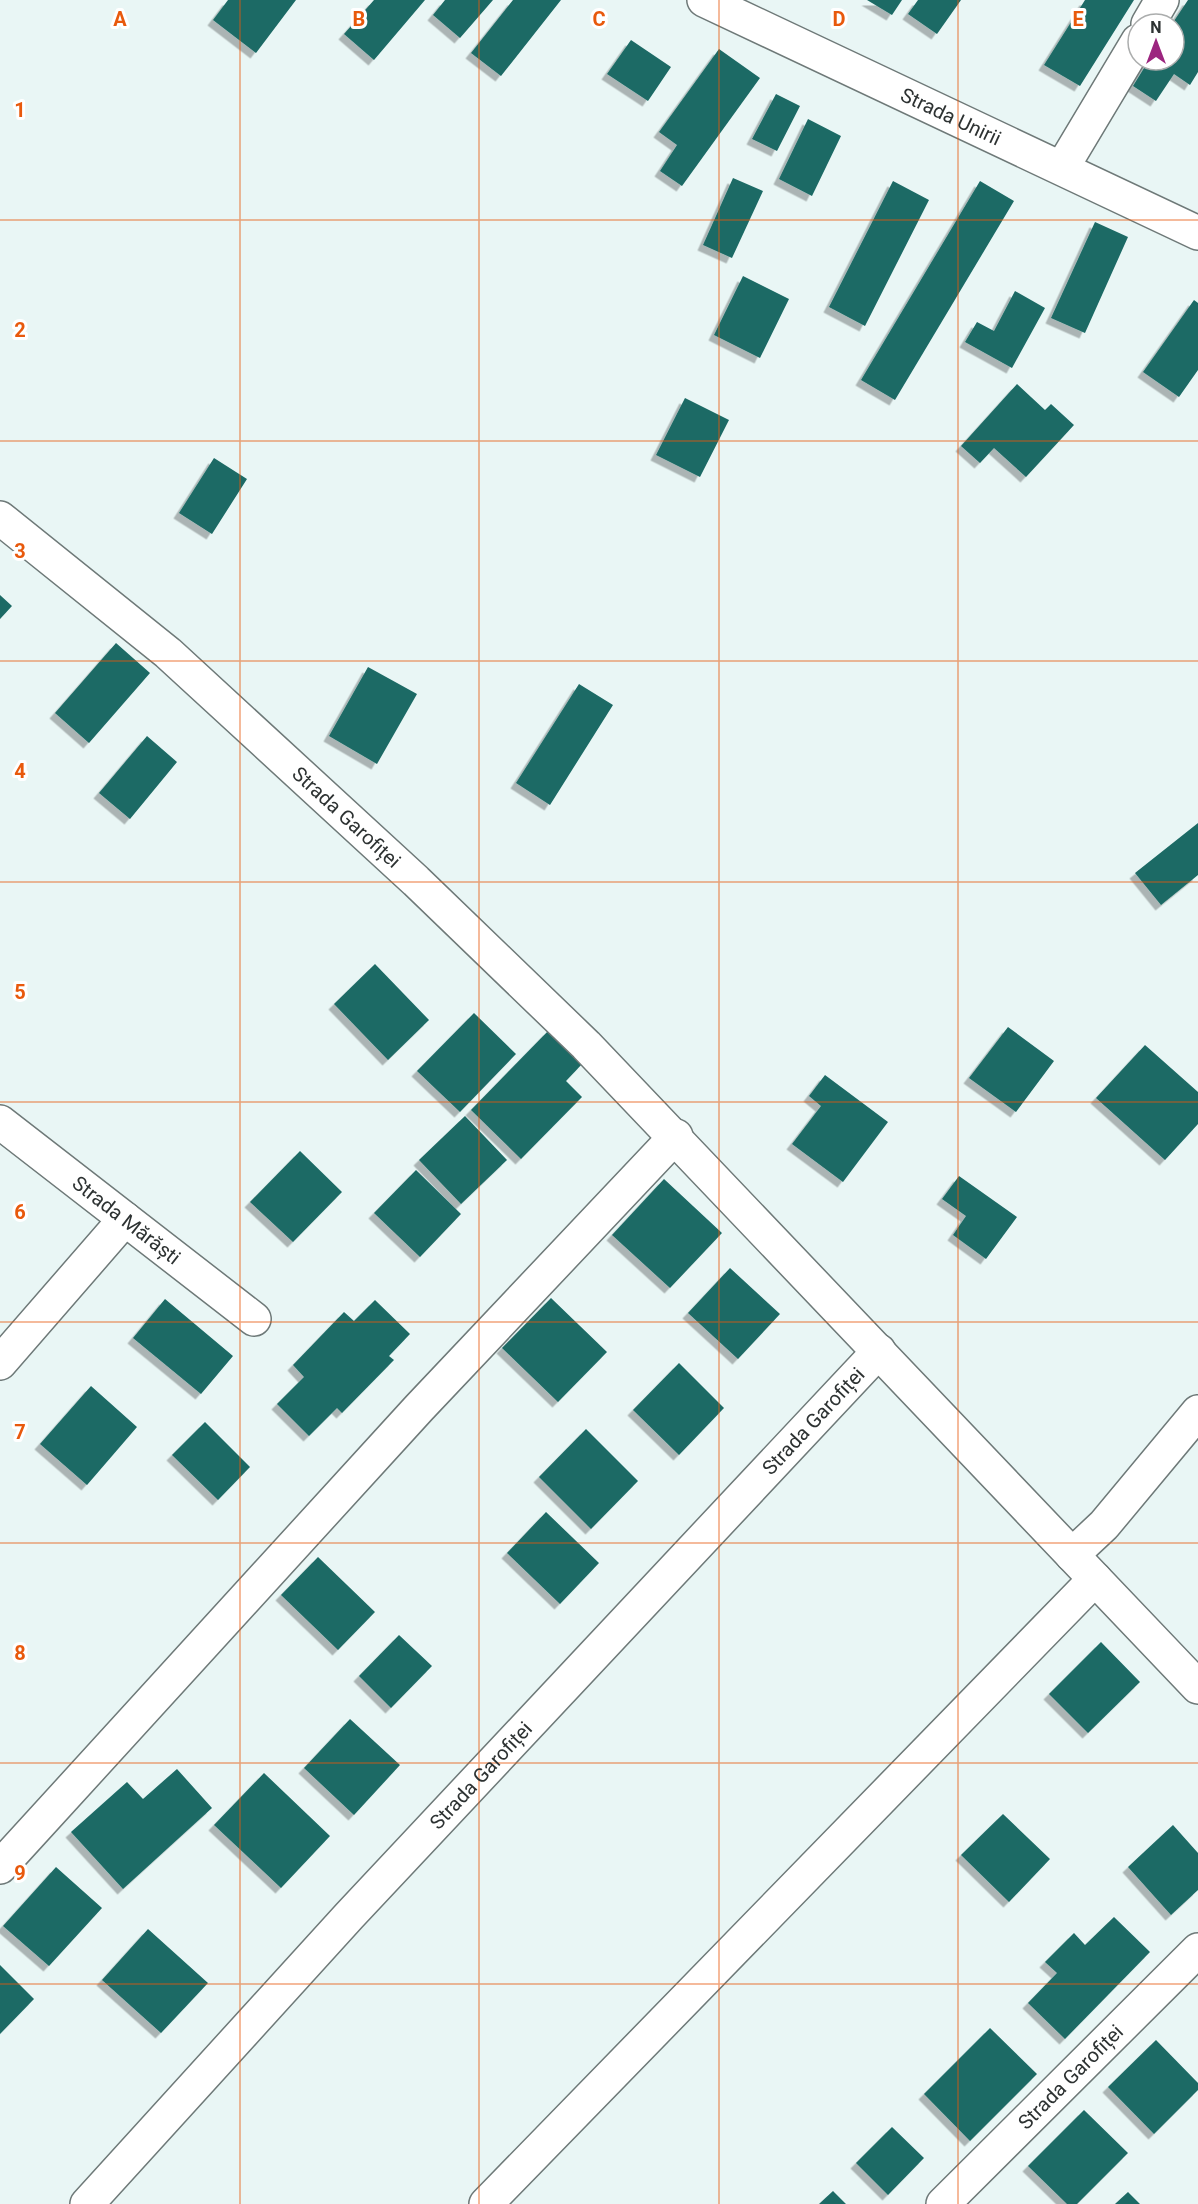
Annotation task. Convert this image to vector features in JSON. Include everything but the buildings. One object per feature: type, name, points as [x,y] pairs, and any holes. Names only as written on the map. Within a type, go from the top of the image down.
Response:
[{"type":"street","name":"Strada Unirii","points":[[704,0],[1198,233]]},
{"type":"street","points":[[1062,168],[1126,61]]},
{"type":"street","name":"Strada Garofiței","points":[[0,518],[177,661],[425,889],[586,1045],[676,1136],[1198,1687]]},
{"type":"street","name":"Strada Mărăști","points":[[0,1122],[254,1319]]},
{"type":"street","points":[[0,1867],[419,1408],[676,1136]]},
{"type":"street","points":[[0,1363],[125,1219]]},
{"type":"street","name":"Strada Garofiței","points":[[87,2204],[349,1916],[879,1351]]},
{"type":"street","points":[[1072,1555],[1110,1517],[1198,1412]]},
{"type":"street","points":[[486,2204],[1095,1580]]},
{"type":"street","name":"Strada Garofiței","points":[[943,2204],[1198,1950]]}]
